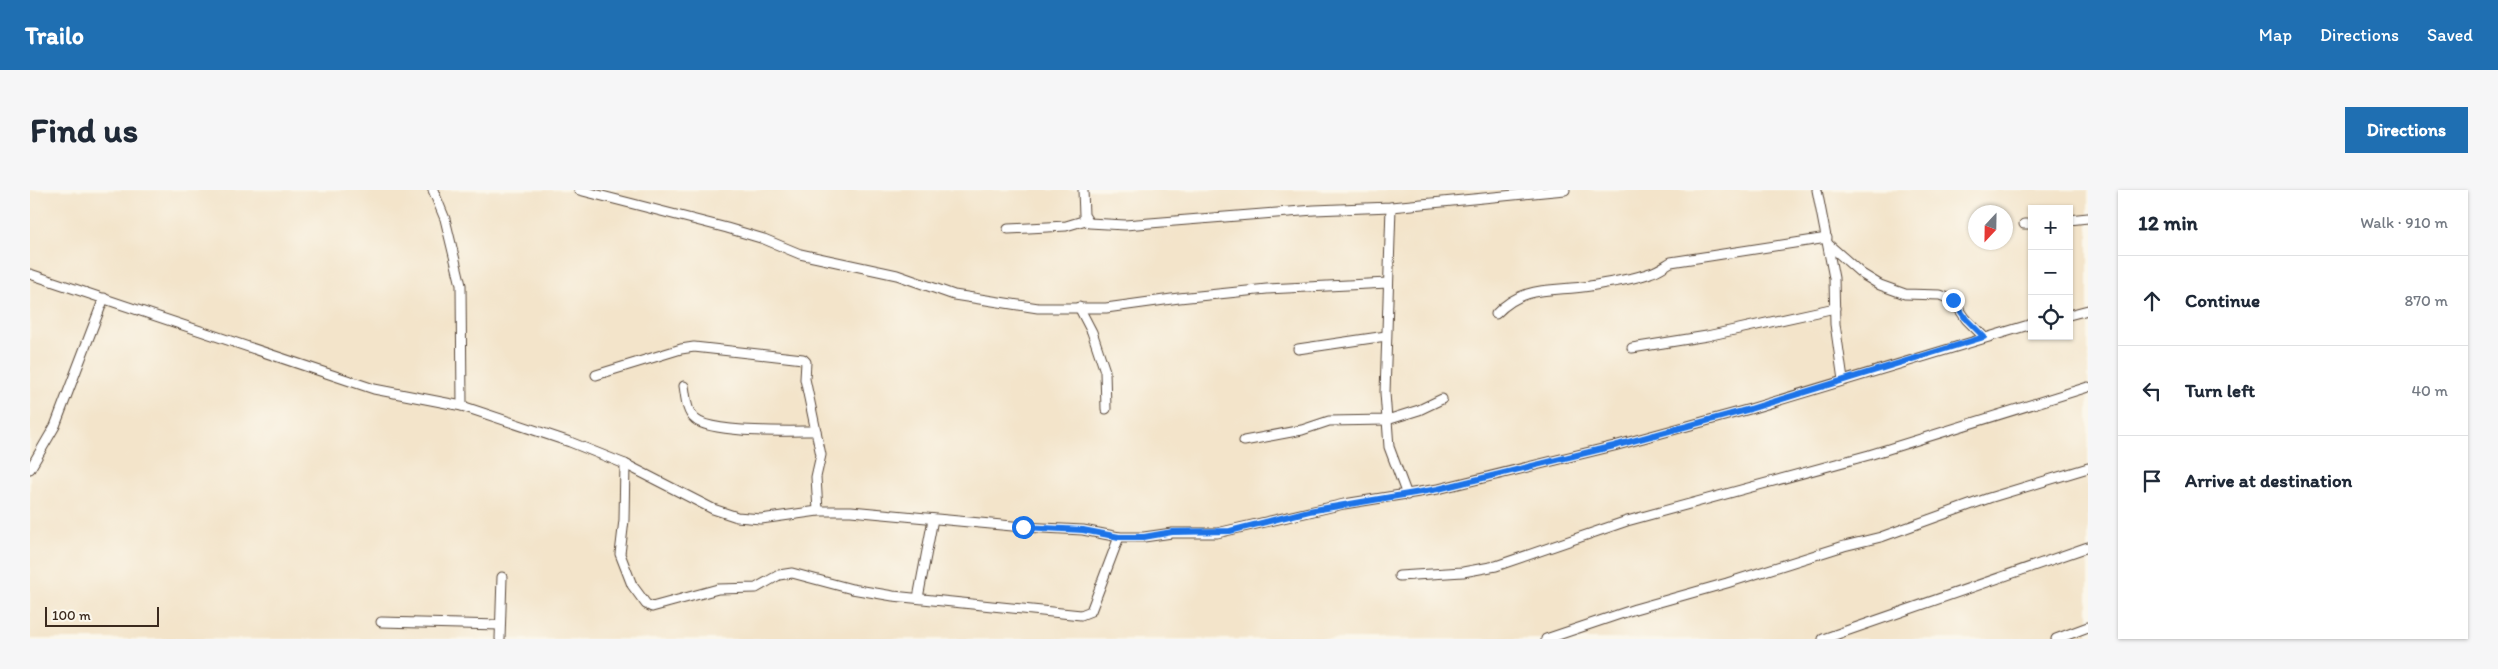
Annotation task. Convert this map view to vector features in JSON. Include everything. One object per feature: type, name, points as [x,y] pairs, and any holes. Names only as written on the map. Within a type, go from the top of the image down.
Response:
[{"type":"street","points":[[433,190],[445,219],[461,285],[462,406]]},
{"type":"street","points":[[579,190],[728,228],[800,254],[897,275],[954,295],[1038,308],[1106,308],[1267,289],[1388,282]]},
{"type":"street","points":[[1083,190],[1086,220]]},
{"type":"street","points":[[1086,220],[1092,224],[1125,225],[1314,210],[1390,207],[1493,193],[1565,190]]},
{"type":"street","points":[[1817,190],[1834,278],[1835,324],[1843,380]]},
{"type":"street","points":[[1390,207],[1386,336],[1387,420],[1389,447],[1407,495]]},
{"type":"street","points":[[2073,220],[2088,218]]},
{"type":"street","points":[[1008,229],[1066,226],[1086,220]]},
{"type":"street","points":[[1496,314],[1506,303],[1536,291],[1588,286],[1650,274],[1671,262],[1827,241]]},
{"type":"street","points":[[1827,241],[1862,274],[1880,285],[1905,294],[1940,296],[1953,300],[1966,319],[1984,337]]},
{"type":"street","points":[[30,274],[374,389],[462,406],[570,442],[625,464],[713,509],[737,517],[761,519],[818,511],[852,511],[1083,530],[1119,537],[1144,537],[1172,532],[1224,532],[1309,511],[1438,489],[1614,446],[1750,409],[2028,325]]},
{"type":"street","points":[[30,469],[55,426],[104,298]]},
{"type":"street","points":[[1079,307],[1092,332],[1106,371],[1106,409]]},
{"type":"street","points":[[1632,348],[1707,336],[1835,308]]},
{"type":"street","points":[[2073,313],[2088,310]]},
{"type":"street","points":[[1298,349],[1386,336]]},
{"type":"street","points":[[596,375],[681,349],[694,348],[799,358],[806,362],[805,379],[821,455],[816,477],[818,511]]},
{"type":"street","points":[[684,386],[689,410],[695,419],[703,424],[753,430],[816,430]]},
{"type":"street","points":[[1399,576],[1463,572],[1496,566],[1609,526],[1869,455],[2088,387]]},
{"type":"street","points":[[1244,441],[1259,436],[1302,430],[1329,422],[1387,420],[1419,410],[1442,399]]},
{"type":"street","points":[[625,464],[624,520],[620,554],[632,585],[650,606],[718,589],[756,588],[786,573],[797,574],[852,589],[918,598],[1086,614],[1091,611],[1119,537]]},
{"type":"street","points":[[1546,639],[1635,609],[1844,546],[1881,537],[1989,498],[2088,468]]},
{"type":"street","points":[[918,598],[933,519]]},
{"type":"street","points":[[1823,639],[2088,546]]},
{"type":"street","points":[[500,639],[502,577]]},
{"type":"street","points":[[381,622],[500,625]]},
{"type":"street","points":[[2056,639],[2088,627]]},
{"type":"route","points":[[1023,527],[1083,530],[1119,537],[1144,537],[1172,532],[1217,533],[1344,504],[1438,489],[1614,446],[1750,409],[1984,337],[1966,319],[1953,300]]}]
